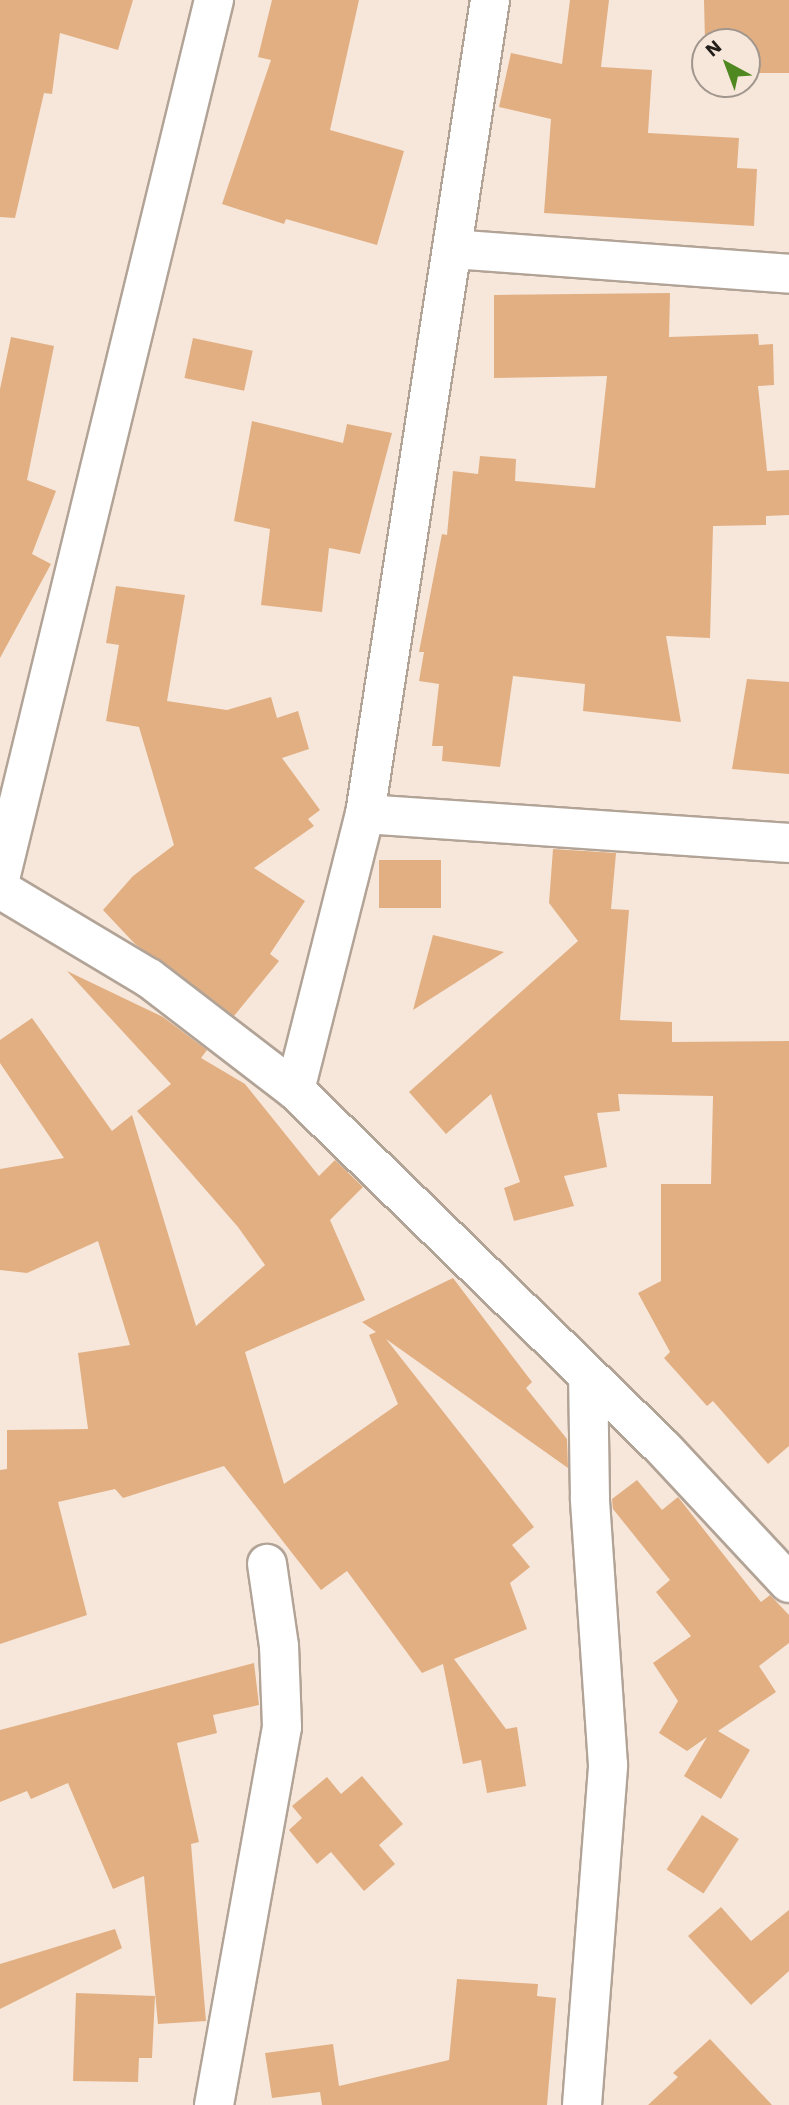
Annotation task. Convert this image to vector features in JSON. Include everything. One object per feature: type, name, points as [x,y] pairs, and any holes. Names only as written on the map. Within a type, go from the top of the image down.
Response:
[{"type":"street","points":[[0,879],[214,0]]},
{"type":"street","points":[[295,1090],[365,814],[490,0]]},
{"type":"street","points":[[452,249],[789,274]]},
{"type":"street","points":[[365,814],[789,843]]},
{"type":"street","points":[[0,889],[149,978],[295,1090],[588,1376],[789,1583]]},
{"type":"street","points":[[582,2105],[608,1765],[590,1498],[588,1376]]},
{"type":"street","points":[[214,2105],[282,1727],[279,1646],[267,1564]]},
{"type":"building","points":[[0,0],[133,0],[118,50],[60,33],[52,94],[44,93],[15,218],[0,217]]},
{"type":"building","points":[[272,0],[359,0],[330,130],[404,151],[377,245],[286,219],[284,224],[222,204],[271,60],[258,57]]},
{"type":"building","points":[[570,0],[609,0],[601,67],[652,70],[648,133],[739,138],[737,168],[757,169],[754,226],[544,213],[551,119],[499,107],[511,53],[562,64]]},
{"type":"building","points":[[704,0],[789,0],[789,73],[761,73],[761,28],[705,28]]},
{"type":"building","points":[[670,293],[669,337],[758,334],[759,345],[773,344],[774,385],[758,386],[767,471],[789,470],[789,515],[766,516],[766,525],[713,526],[710,638],[666,636],[681,722],[583,711],[585,684],[513,676],[500,767],[442,761],[443,746],[432,746],[439,684],[419,681],[424,652],[419,652],[442,534],[447,535],[453,471],[478,474],[480,456],[516,459],[515,481],[595,488],[607,376],[494,378],[494,295]]},
{"type":"building","points":[[11,337],[54,346],[27,480],[56,491],[32,554],[51,564],[0,658],[0,389]]},
{"type":"building","points":[[193,338],[253,351],[244,391],[184,378]]},
{"type":"building","points":[[252,421],[343,443],[347,424],[392,433],[360,554],[329,548],[322,612],[261,605],[270,529],[234,521]]},
{"type":"building","points":[[116,586],[185,595],[167,701],[227,710],[271,697],[277,718],[298,711],[309,749],[282,758],[320,810],[308,819],[314,826],[254,868],[305,901],[270,954],[279,961],[234,1016],[135,944],[103,910],[133,876],[174,845],[139,727],[106,721],[119,645],[106,643]]},
{"type":"building","points":[[747,679],[789,682],[789,774],[732,769]]},
{"type":"building","points":[[553,849],[616,853],[611,909],[629,910],[620,1020],[672,1022],[672,1042],[789,1041],[789,1446],[768,1464],[713,1401],[707,1406],[664,1358],[670,1352],[638,1293],[661,1281],[661,1184],[711,1184],[713,1096],[618,1094],[620,1111],[597,1113],[607,1167],[564,1176],[574,1206],[514,1221],[504,1188],[520,1182],[491,1094],[446,1134],[409,1092],[578,941],[549,903]]},
{"type":"building","points":[[379,860],[441,860],[441,908],[379,908]]},
{"type":"building","points":[[433,935],[504,952],[413,1010]]},
{"type":"building","points":[[67,971],[163,1017],[207,1050],[201,1058],[245,1084],[319,1176],[335,1160],[363,1187],[330,1220],[365,1300],[245,1352],[284,1484],[398,1404],[369,1335],[376,1332],[362,1322],[453,1278],[532,1382],[526,1388],[567,1439],[568,1468],[386,1339],[534,1527],[512,1545],[530,1567],[510,1583],[527,1629],[454,1659],[506,1729],[517,1727],[526,1786],[487,1793],[481,1760],[463,1764],[443,1664],[422,1673],[347,1571],[321,1590],[224,1466],[123,1498],[115,1489],[58,1502],[87,1615],[0,1644],[0,1470],[7,1469],[7,1430],[88,1429],[78,1353],[130,1345],[98,1241],[27,1273],[0,1270],[0,1169],[64,1158],[0,1063],[0,1040],[32,1018],[112,1131],[132,1115],[196,1326],[265,1265],[238,1227],[137,1111],[171,1084]]},
{"type":"building","points":[[637,1480],[662,1510],[678,1497],[761,1602],[770,1595],[789,1615],[789,1643],[759,1666],[776,1692],[718,1731],[750,1750],[721,1799],[684,1776],[707,1737],[687,1751],[659,1733],[678,1701],[653,1663],[691,1636],[656,1592],[670,1580],[613,1509],[612,1499]]},
{"type":"building","points":[[254,1663],[259,1705],[213,1715],[217,1733],[177,1743],[199,1842],[191,1844],[206,2021],[158,2024],[144,1876],[113,1889],[68,1783],[31,1799],[27,1791],[0,1802],[0,1730]]},
{"type":"building","points":[[362,1776],[403,1824],[379,1845],[395,1864],[364,1891],[331,1852],[317,1864],[289,1830],[302,1818],[292,1806],[327,1777],[341,1794]]},
{"type":"building","points":[[702,1815],[739,1839],[703,1893],[667,1870]]},
{"type":"building","points":[[721,1907],[751,1941],[789,1910],[789,1971],[751,2005],[688,1936]]},
{"type":"building","points":[[115,1929],[122,1948],[0,2009],[0,1964]]},
{"type":"building","points":[[457,1979],[538,1984],[537,1996],[556,1998],[547,2105],[322,2105],[320,2092],[272,2098],[265,2053],[333,2044],[339,2086],[449,2060]]},
{"type":"building","points":[[76,1993],[155,1996],[152,2058],[139,2058],[138,2082],[73,2081]]},
{"type":"building","points":[[710,2039],[772,2105],[648,2105],[678,2077],[673,2073]]}]
